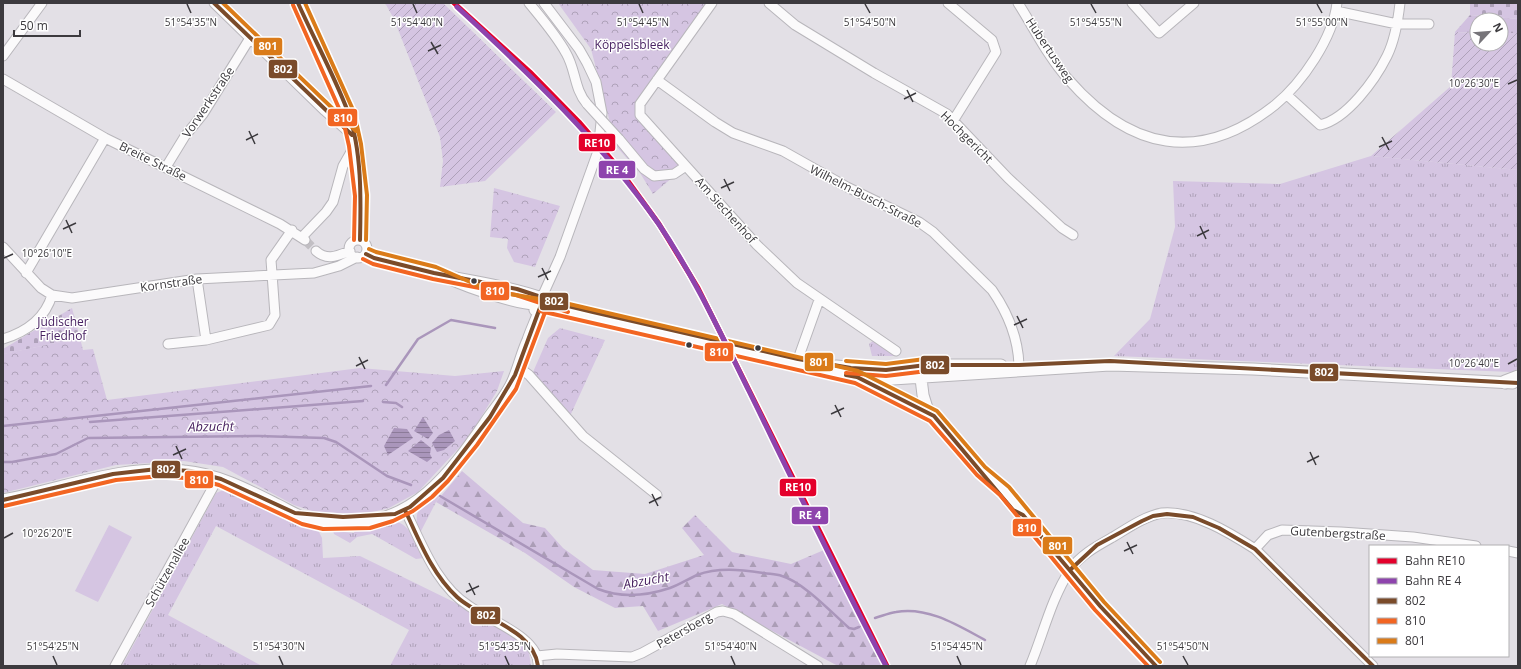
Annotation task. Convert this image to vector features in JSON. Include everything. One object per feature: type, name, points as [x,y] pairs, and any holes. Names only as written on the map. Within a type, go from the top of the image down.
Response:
[{"type":"highway","points":[[1505,382],[1518,377]]},
{"type":"main road","points":[[3,500],[98,476],[135,471],[178,470],[201,473],[218,478],[314,521],[337,524],[369,522],[400,512],[420,500],[446,475],[501,399],[502,392],[518,367],[528,340],[528,326],[542,301],[568,306],[857,377],[877,380],[1089,365],[1253,369]]},
{"type":"main road","points":[[769,355],[852,368],[886,370],[923,365],[1019,365],[1110,361],[1518,383]]},
{"type":"main road","points":[[923,365],[926,395],[934,416],[1013,510],[1023,514],[1070,570],[1156,666]]},
{"type":"main road","points":[[857,377],[934,416]]},
{"type":"street","points":[[3,56],[42,3]]},
{"type":"street","points":[[214,3],[325,111],[354,136]]},
{"type":"street","points":[[298,3],[343,100],[354,136],[361,196],[360,240]]},
{"type":"street","points":[[529,3],[566,54],[573,70],[579,95],[644,169],[654,176],[674,174],[686,166]]},
{"type":"street","points":[[366,254],[374,258],[434,273],[475,291],[542,301],[561,264],[566,239],[598,151],[602,113],[596,82],[587,63],[579,49],[544,3]]},
{"type":"street","points":[[657,80],[712,3]]},
{"type":"street","name":"Hochgericht","points":[[769,3],[795,25],[874,73],[947,114],[1008,178],[1062,228],[1073,235]]},
{"type":"street","points":[[948,3],[992,40],[996,52],[953,120]]},
{"type":"street","name":"Hubertusweg","points":[[1018,3],[1067,78],[1084,96],[1106,114],[1126,127],[1148,137],[1175,143],[1211,139],[1234,132],[1262,114],[1287,95],[1312,63],[1327,36],[1336,7]]},
{"type":"street","points":[[1132,3],[1158,33],[1194,3]]},
{"type":"street","points":[[1287,95],[1320,125],[1329,123],[1346,111],[1372,81],[1388,55],[1398,24],[1400,3]]},
{"type":"street","points":[[1336,7],[1398,24],[1429,24]]},
{"type":"street","name":"Vorwerkstraße","points":[[166,167],[185,136],[203,114],[250,38]]},
{"type":"street","name":"Breite Straße","points":[[3,79],[105,138],[292,230],[303,239],[333,202],[343,166],[355,145]]},
{"type":"street","name":"Am Siechenhof","points":[[657,80],[640,104],[640,115],[757,245],[797,283],[819,300],[896,351]]},
{"type":"street","name":"Wilhelm-Busch-Straße","points":[[657,80],[715,122],[733,132],[783,151],[846,187],[906,214],[929,229],[992,290],[998,299],[1018,343],[1019,365]]},
{"type":"street","points":[[26,273],[105,138]]},
{"type":"street","points":[[168,344],[206,340],[269,325],[275,315],[271,260],[292,230]]},
{"type":"street","points":[[316,251],[325,258],[353,254],[360,258],[366,254],[367,246],[360,240]]},
{"type":"street","points":[[353,254],[352,242],[360,240]]},
{"type":"street","points":[[3,247],[41,288],[52,295],[47,310],[41,318],[23,330],[3,339]]},
{"type":"street","name":"Kornstraße","points":[[52,295],[83,297],[197,279],[314,273],[339,266],[353,254]]},
{"type":"street","points":[[197,279],[206,340]]},
{"type":"street","points":[[798,359],[819,300]]},
{"type":"street","points":[[518,367],[529,375],[583,436],[657,495]]},
{"type":"street","name":"Schützenallee","points":[[115,666],[218,478]]},
{"type":"street","points":[[400,512],[448,588],[468,606],[523,638],[532,647],[537,656],[538,666]]},
{"type":"street","points":[[1030,666],[1059,591],[1070,570],[1081,557],[1142,520],[1163,513],[1188,517],[1206,522],[1235,536],[1255,549],[1373,666]]},
{"type":"street","name":"Gutenbergstraße","points":[[1255,549],[1268,535],[1282,530],[1406,536],[1469,545]]},
{"type":"street","name":"Petersberg","points":[[537,656],[557,654],[632,657],[717,612],[723,611],[734,614],[818,666]]},
{"type":"green space","points":[[385,3],[443,3],[556,112],[485,181],[440,187],[443,161],[440,137],[394,19]]},
{"type":"green space","name":"Köppelsbleek","points":[[558,3],[712,3],[640,104],[640,115],[686,166],[653,194],[640,173],[616,146],[591,49]]},
{"type":"green space","points":[[1470,3],[1518,3],[1518,19],[1509,18],[1509,12],[1470,12]]},
{"type":"green space","points":[[1469,16],[1469,33],[1455,32]]},
{"type":"green space","points":[[1509,18],[1518,19],[1518,33],[1509,33]]},
{"type":"green space","points":[[1455,32],[1469,33],[1469,52],[1509,52],[1509,33],[1518,33],[1518,170],[1371,156],[1451,86]]},
{"type":"green space","points":[[1371,156],[1518,170],[1518,369],[1511,372],[1114,356],[1150,319],[1175,227],[1173,181],[1280,184]]},
{"type":"green space","points":[[494,188],[560,206],[535,267],[514,262],[507,248],[508,239],[490,237]]},
{"type":"green space","name":"Jüdischer Friedhof","points":[[72,308],[80,338],[4,354],[3,349]]},
{"type":"green space","points":[[560,328],[605,340],[570,416],[533,372],[548,338]]},
{"type":"green space","points":[[80,338],[83,350],[93,349],[107,400],[360,368],[455,376],[504,371],[497,391],[469,437],[418,492],[389,508],[364,514],[315,512],[294,505],[223,467],[184,461],[116,465],[3,493],[3,354]]},
{"type":"green space","points":[[874,340],[898,356],[872,356],[869,344]]},
{"type":"green space","points":[[462,471],[523,523],[545,528],[563,548],[593,570],[645,574],[704,555],[682,528],[695,515],[732,552],[791,564],[824,550],[884,666],[838,666],[722,604],[658,631],[643,606],[615,608],[574,587],[525,553],[436,502]]},
{"type":"green space","points":[[226,489],[318,530],[322,538],[323,558],[360,556],[462,606],[518,639],[529,652],[531,666],[390,666],[409,630],[216,526],[168,615],[262,666],[122,666],[216,493]]},
{"type":"green space","points":[[435,495],[441,495],[420,533],[417,520],[418,511]]},
{"type":"green space","points":[[391,521],[398,522],[408,529],[424,558],[416,559],[372,534],[357,537],[350,543],[334,534],[333,531],[354,533],[355,529]]},
{"type":"green space","points":[[109,525],[132,537],[98,602],[75,591]]},
{"type":"shaded area","points":[[423,417],[433,433],[428,439],[414,431]]},
{"type":"shaded area","points":[[394,428],[407,429],[413,438],[388,455],[384,446]]},
{"type":"shaded area","points":[[449,430],[455,441],[444,450],[437,452],[432,443],[439,435]]},
{"type":"shaded area","points":[[421,440],[431,448],[430,454],[432,458],[427,462],[408,451]]},
{"type":"waterway","points":[[386,385],[418,339],[451,320],[495,328]]},
{"type":"waterway","points":[[3,426],[371,386]]},
{"type":"waterway","points":[[90,422],[363,401]]},
{"type":"waterway","points":[[383,402],[396,403],[402,407]]},
{"type":"waterway","name":"Abzucht","points":[[3,462],[12,462],[56,454],[88,438],[259,436],[324,438],[336,442],[387,476],[411,485]]},
{"type":"waterway","name":"Abzucht","points":[[440,496],[598,589],[607,592],[625,595],[652,593],[673,587],[705,572],[722,570],[738,570],[775,574],[790,579],[808,591],[849,628],[854,629],[859,627]]},
{"type":"waterway","name":"Abzucht","points":[[875,618],[896,612],[920,612],[943,618],[985,640]]},
{"type":"tunnel","points":[[305,240],[316,251]]},
{"type":"rail line","name":"RE10","points":[[454,3],[530,72],[579,122],[617,166],[659,224],[698,288],[887,666]]},
{"type":"transit line","name":"802","points":[[214,3],[352,135]]},
{"type":"transit line","name":"801","points":[[223,3],[356,131]]},
{"type":"transit line","name":"802","points":[[298,3],[337,84],[353,127],[360,175],[360,240]]},
{"type":"transit line","name":"801","points":[[305,3],[354,112],[361,144],[367,195],[366,240]]},
{"type":"transit line","name":"810","points":[[293,5],[342,115],[349,146],[355,196],[354,240]]},
{"type":"transit line","points":[[457,7],[538,83],[564,110],[613,164],[658,223],[695,284],[833,563],[886,666]]},
{"type":"transit line","name":"801","points":[[369,249],[436,267],[477,285],[510,294],[569,304],[858,371],[937,411],[985,467],[1009,487],[1104,602],[1160,662]]},
{"type":"transit line","name":"802","points":[[366,254],[374,258],[434,273],[517,289],[568,306],[593,312],[798,359],[851,368],[886,370],[926,365],[1019,365],[1110,361],[1518,383]]},
{"type":"transit line","name":"810","points":[[363,259],[373,264],[433,279],[516,295],[568,312]]},
{"type":"transit line","name":"802","points":[[3,500],[113,474],[157,469],[191,471],[221,479],[295,513],[343,517],[395,514],[410,507],[443,478],[490,417],[515,375],[541,305]]},
{"type":"transit line","name":"810","points":[[4,506],[116,480],[161,476],[196,479],[219,485],[302,524],[323,529],[370,528],[393,521],[413,511],[432,497],[448,481],[477,445],[516,389],[547,307]]},
{"type":"transit line","name":"810","points":[[540,311],[855,383],[930,421],[977,475],[1000,495],[1095,610],[1148,666]]},
{"type":"transit line","name":"801","points":[[846,361],[886,364],[925,359]]},
{"type":"transit line","name":"810","points":[[846,373],[886,376],[927,371]]},
{"type":"transit line","name":"802","points":[[846,375],[857,377],[934,416],[1013,510],[1023,515],[1100,606],[1156,666]]},
{"type":"transit line","name":"802","points":[[405,510],[433,567],[448,588],[467,605],[505,626],[527,642],[534,653],[538,666]]},
{"type":"transit line","name":"802","points":[[1070,570],[1097,545],[1153,516],[1167,514],[1193,517],[1219,528],[1255,549],[1373,666]]}]
